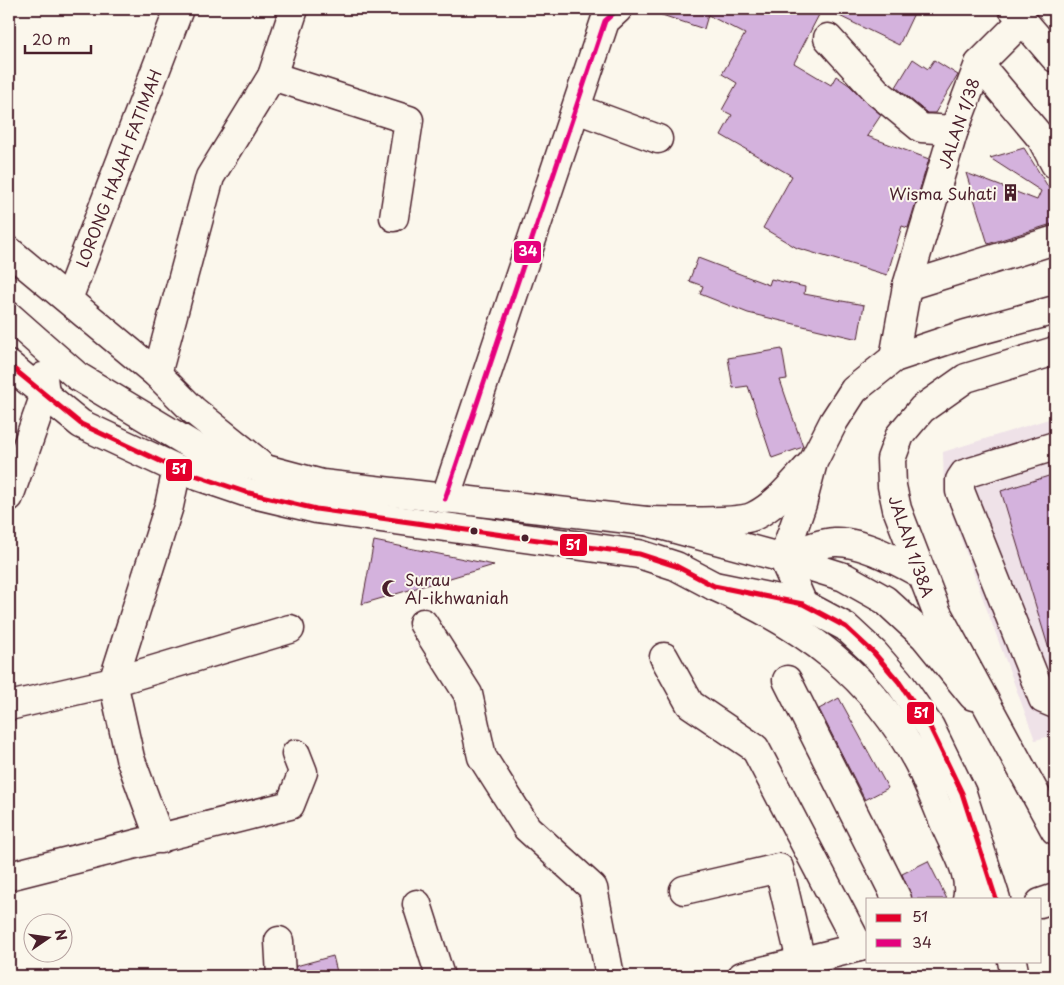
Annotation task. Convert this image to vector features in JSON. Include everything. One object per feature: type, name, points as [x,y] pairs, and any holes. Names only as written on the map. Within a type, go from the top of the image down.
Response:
[{"type":"street","name":"LORONG HAJAH FATIMAH","points":[[68,299],[179,9]]},
{"type":"street","points":[[157,374],[210,177],[272,76],[294,9]]},
{"type":"street","points":[[445,499],[605,21],[618,9]]},
{"type":"street","points":[[1018,15],[1055,58]]},
{"type":"street","name":"JALAN 1/38","points":[[894,358],[907,286],[954,130],[979,64],[1018,15]]},
{"type":"street","points":[[828,38],[876,91],[921,128],[954,130]]},
{"type":"street","points":[[979,64],[1041,138],[1055,164]]},
{"type":"street","points":[[272,76],[409,120],[394,217]]},
{"type":"street","points":[[577,109],[658,139]]},
{"type":"street","points":[[907,286],[1055,240]]},
{"type":"street","points":[[9,251],[157,374],[193,410],[264,467]]},
{"type":"street","points":[[803,604],[784,558],[802,504],[813,462],[834,420],[854,390],[894,358],[966,334],[1055,310]]},
{"type":"street","points":[[9,316],[77,376],[205,453],[264,467],[322,484],[646,521],[727,520],[753,517],[778,499],[813,462]]},
{"type":"street","points":[[9,324],[39,364],[45,394],[17,444],[9,497]]},
{"type":"street","name":"JALAN 1/38A","points":[[1001,733],[937,613],[921,574],[897,509],[892,486],[892,459],[900,435],[922,409],[966,378],[1055,351]]},
{"type":"street","points":[[9,365],[82,424],[176,469],[245,492],[316,509],[639,554],[676,566],[714,586],[760,606],[791,624],[825,648],[879,704],[919,764],[966,873],[967,898]]},
{"type":"street","points":[[1055,446],[964,474],[960,480],[960,491],[1043,699],[1055,704]]},
{"type":"street","points":[[160,839],[130,758],[113,682],[169,506],[176,469]]},
{"type":"street","points":[[646,521],[784,558],[844,577],[885,600],[924,636],[948,663],[1001,733],[1055,830]]},
{"type":"street","points":[[784,558],[818,545],[848,543],[897,560],[921,574]]},
{"type":"street","points":[[714,586],[803,604],[846,627],[874,653],[899,682],[930,726],[962,793],[996,898]]},
{"type":"street","points":[[424,623],[468,694],[482,757],[527,828],[593,888],[610,976]]},
{"type":"street","points":[[9,706],[113,682],[290,628]]},
{"type":"street","points":[[664,657],[690,704],[756,748],[863,946],[742,976]]},
{"type":"street","points":[[787,680],[896,898]]},
{"type":"street","points":[[9,876],[290,805],[303,772],[296,754]]},
{"type":"street","points":[[684,890],[779,868],[801,961]]},
{"type":"street","points":[[1042,902],[1055,898]]},
{"type":"street","points":[[417,904],[440,976]]},
{"type":"street","points":[[279,941],[280,976]]},
{"type":"street","points":[[1012,962],[1015,976]]},
{"type":"shaded area","points":[[1055,417],[1055,735],[1035,740],[944,493],[943,452]]},
{"type":"building","points":[[653,9],[822,9],[794,63],[831,85],[836,76],[849,85],[881,115],[867,136],[929,159],[908,228],[902,226],[887,275],[797,248],[763,228],[792,176],[721,135],[732,115],[722,110],[737,83],[722,74],[745,34],[708,15],[704,29],[653,12]]},
{"type":"building","points":[[825,9],[916,9],[899,45]]},
{"type":"building","points":[[913,59],[928,69],[934,60],[958,75],[935,113],[927,113],[896,87]]},
{"type":"building","name":"Wisma Suhati","points":[[1024,148],[1055,198],[1055,223],[988,244],[966,173],[1037,200],[1041,191],[990,158]]},
{"type":"building","points":[[698,258],[769,285],[771,279],[805,287],[804,294],[864,305],[858,339],[748,313],[700,294],[703,286],[689,281]]},
{"type":"building","points":[[782,349],[787,379],[780,380],[803,447],[772,458],[748,386],[733,388],[728,358]]},
{"type":"building","points":[[1055,474],[1055,655],[1051,656],[1001,491]]},
{"type":"building","name":"Surau Al-ikhwaniah","points":[[374,541],[494,565],[362,604]]},
{"type":"building","points":[[839,698],[888,788],[865,800],[819,709]]},
{"type":"building","points":[[928,861],[946,898],[912,898],[902,874]]},
{"type":"building","points":[[333,956],[338,976],[296,976],[296,966]]},
{"type":"transit line","name":"34","points":[[445,499],[605,21],[618,9]]},
{"type":"transit line","name":"51","points":[[9,365],[81,424],[177,469],[245,492],[316,509],[639,554],[676,566],[714,586],[803,604],[846,627],[874,653],[899,682],[930,727],[962,793],[996,898]]},
{"type":"place","name":"Wisma Suhati","points":[[1011,193]]},
{"type":"place","name":"Surau Al-ikhwaniah","points":[[391,588]]}]
